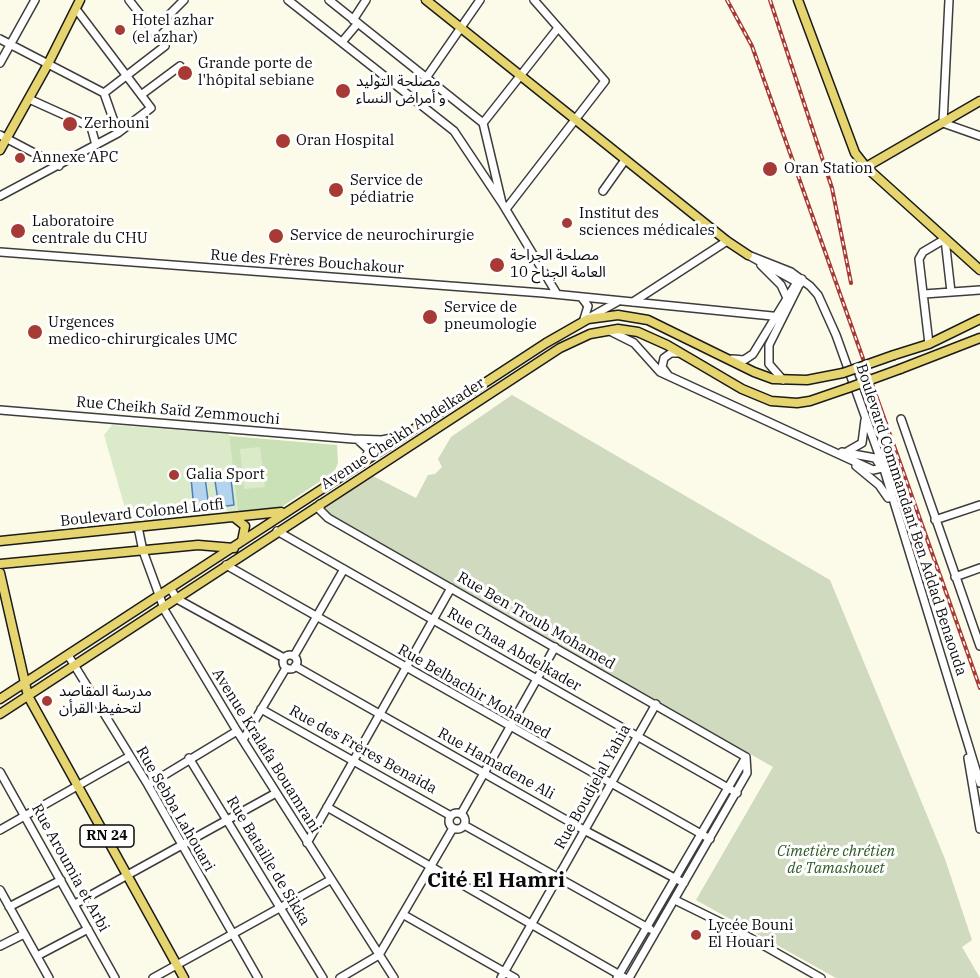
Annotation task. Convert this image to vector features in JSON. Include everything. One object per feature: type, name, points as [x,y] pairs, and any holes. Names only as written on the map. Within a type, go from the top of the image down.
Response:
[{"type":"main road","points":[[0,150],[3,137],[29,99],[80,0]]},
{"type":"main road","name":"Boulevard Commandant Ben Addad Benaouda","points":[[427,0],[727,241],[748,255]]},
{"type":"main road","points":[[798,0],[855,153],[866,167],[980,270]]},
{"type":"main road","points":[[866,167],[980,101]]},
{"type":"main road","name":"Avenue Cheikh Abdelkader","points":[[0,699],[287,510],[581,322],[606,315],[638,317],[660,325],[721,357],[764,376],[783,380],[816,379],[843,373],[929,344],[980,319]]},
{"type":"main road","name":"Avenue Cheikh Abdelkader","points":[[0,714],[560,348],[590,334],[607,330],[638,332],[682,353],[742,389],[771,401],[791,403],[810,401],[848,388],[980,338]]},
{"type":"main road","points":[[396,440],[404,449]]},
{"type":"main road","name":"Boulevard Colonel Lotfi","points":[[0,541],[287,510]]},
{"type":"main road","points":[[232,517],[246,526],[246,532],[241,541]]},
{"type":"main road","points":[[0,564],[206,544],[252,548]]},
{"type":"main road","name":"RN 24","points":[[0,573],[28,696],[184,978]]},
{"type":"street","points":[[0,63],[34,0]]},
{"type":"street","points":[[104,93],[128,77],[165,46],[129,0]]},
{"type":"street","points":[[288,0],[454,131],[504,206],[557,294]]},
{"type":"street","points":[[328,0],[483,123],[504,206]]},
{"type":"street","points":[[342,42],[356,22],[366,0]]},
{"type":"street","points":[[426,78],[480,0]]},
{"type":"street","points":[[504,206],[605,81],[534,0]]},
{"type":"street","points":[[949,0],[942,123],[980,136]]},
{"type":"street","points":[[153,31],[181,1]]},
{"type":"street","points":[[0,196],[118,133],[151,108],[76,9]]},
{"type":"street","points":[[483,123],[558,28]]},
{"type":"street","points":[[0,39],[104,93],[118,133]]},
{"type":"street","points":[[141,95],[180,66]]},
{"type":"street","points":[[29,99],[91,127],[96,145]]},
{"type":"street","points":[[3,137],[59,166]]},
{"type":"street","points":[[603,191],[626,160]]},
{"type":"street","points":[[929,344],[919,259],[923,252],[945,239],[951,292]]},
{"type":"street","points":[[633,302],[727,241]]},
{"type":"street","name":"Rue des Frères Bouchakour","points":[[0,252],[557,294],[582,298]]},
{"type":"street","name":"Boulevard Commandant Ben Addad Benaouda","points":[[748,255],[761,264],[800,282]]},
{"type":"street","name":"Boulevard Commandant Ben Addad Benaouda","points":[[748,255],[759,257],[800,282],[822,303],[865,412],[883,466],[893,506],[980,783]]},
{"type":"street","points":[[761,264],[781,285],[787,298]]},
{"type":"street","points":[[543,293],[546,277]]},
{"type":"street","points":[[783,380],[771,368],[767,359],[769,345],[780,317],[781,308],[800,282]]},
{"type":"street","points":[[721,357],[738,360],[748,358],[756,351],[780,317],[800,282]]},
{"type":"street","points":[[924,294],[980,290]]},
{"type":"street","points":[[582,298],[780,317]]},
{"type":"street","points":[[581,322],[588,309],[587,303],[582,298]]},
{"type":"street","points":[[581,322],[619,301]]},
{"type":"street","points":[[763,314],[781,308]]},
{"type":"street","points":[[607,330],[629,339],[655,369],[670,377],[830,451],[873,470],[880,470],[883,466],[871,456],[830,451]]},
{"type":"street","points":[[670,377],[662,367],[664,358],[671,353],[682,353]]},
{"type":"street","name":"Rue Cheikh Saïd Zemmouchi","points":[[0,410],[353,439],[382,440],[405,434]]},
{"type":"street","points":[[842,452],[854,449],[862,443],[865,412]]},
{"type":"street","points":[[0,416],[19,413]]},
{"type":"street","points":[[901,419],[980,646]]},
{"type":"street","points":[[353,439],[368,447],[369,453],[364,461]]},
{"type":"street","points":[[830,451],[872,478],[893,506]]},
{"type":"street","name":"Rue Ben Troub Mohamed","points":[[320,504],[320,510],[328,518],[746,757]]},
{"type":"street","points":[[935,520],[980,505]]},
{"type":"street","name":"Avenue Kralafa Bouamrani","points":[[138,527],[143,551],[164,607],[237,731],[394,978]]},
{"type":"street","name":"Rue Chaa Abdelkader","points":[[277,531],[737,793]]},
{"type":"street","name":"Rue Belbachir Mohamed","points":[[226,566],[710,839]]},
{"type":"street","points":[[955,577],[980,568]]},
{"type":"street","points":[[170,588],[177,599],[284,658],[294,656],[344,569]]},
{"type":"street","points":[[307,843],[451,588]]},
{"type":"street","points":[[970,618],[980,615]]},
{"type":"street","points":[[464,825],[459,829],[453,828],[449,823],[451,816],[461,814],[555,647]]},
{"type":"street","name":"Rue Sebba Lahouari","points":[[68,655],[130,756],[258,978]]},
{"type":"street","points":[[286,668],[296,666],[297,661],[294,656]]},
{"type":"street","points":[[243,740],[286,668],[284,658]]},
{"type":"street","name":"Rue Hamadene Ali","points":[[296,666],[584,830],[684,884]]},
{"type":"street","name":"Rue Boudjelal Yahia","points":[[503,975],[656,704]]},
{"type":"street","name":"Rue des Frères Benaida","points":[[261,709],[451,816]]},
{"type":"street","points":[[147,785],[237,731]]},
{"type":"street","points":[[964,735],[980,829]]},
{"type":"street","points":[[0,830],[130,756]]},
{"type":"street","points":[[623,977],[647,927],[746,757]]},
{"type":"street","points":[[623,977],[656,932],[737,793],[747,773],[746,757]]},
{"type":"street","name":"Rue Bataille de Sikka","points":[[189,759],[323,978]]},
{"type":"street","name":"Rue Aroumia et Arbi","points":[[0,772],[115,978]]},
{"type":"street","points":[[75,904],[276,793]]},
{"type":"street","points":[[327,807],[623,977]]},
{"type":"street","points":[[461,814],[464,818],[464,825]]},
{"type":"street","points":[[464,825],[656,932]]},
{"type":"street","points":[[340,978],[379,955],[453,828]]},
{"type":"street","points":[[9,907],[61,880]]},
{"type":"street","points":[[153,978],[330,880]]},
{"type":"street","points":[[0,890],[49,978]]},
{"type":"street","points":[[675,900],[738,931],[821,978]]},
{"type":"street","points":[[404,915],[503,975],[515,978]]},
{"type":"street","points":[[37,956],[88,929]]},
{"type":"street","points":[[0,946],[24,934]]},
{"type":"green space","name":"Cimetière chrétien de Tamashouet","points":[[512,395],[830,580],[945,859],[972,940],[962,947],[980,978],[836,978],[696,900],[773,767],[323,510],[371,475],[416,498],[428,475],[435,474],[442,467],[438,459],[451,437]]},
{"type":"green space","name":"Galia Sport","points":[[112,425],[229,434],[238,513],[129,522],[104,435]]},
{"type":"green space","points":[[229,436],[337,445],[338,463],[335,470],[325,478],[280,508],[238,513]]},
{"type":"green space","points":[[260,447],[265,487],[244,489],[240,449]]},
{"type":"water","points":[[205,477],[209,508],[194,509],[191,478]]},
{"type":"water","points":[[231,479],[234,505],[219,507],[215,481]]},
{"type":"railway","points":[[727,0],[752,46],[980,688]]},
{"type":"railway","points":[[770,0],[832,188],[851,283]]},
{"type":"place","name":"Hotel azhar (el azhar)","points":[[120,30]]},
{"type":"place","name":"Grande porte de l'hôpital sebiane","points":[[185,73]]},
{"type":"place","name":"مصلحة التوليد و أمراض النساء","points":[[343,91]]},
{"type":"place","name":"Zerhouni","points":[[70,124]]},
{"type":"place","name":"Oran Hospital","points":[[283,141]]},
{"type":"place","name":"Annexe APC","points":[[20,158]]},
{"type":"place","name":"Oran Station","points":[[770,169]]},
{"type":"place","name":"Service de pédiatrie","points":[[336,190]]},
{"type":"place","name":"Institut des sciences médicales","points":[[567,223]]},
{"type":"place","name":"Laboratoire centrale du CHU","points":[[18,231]]},
{"type":"place","name":"Service de neurochirurgie","points":[[276,236]]},
{"type":"place","name":"مصلحة الجراحة العامة الجناح 10","points":[[497,265]]},
{"type":"place","name":"Service de pneumologie","points":[[430,317]]},
{"type":"place","name":"Urgences medico-chirurgicales UMC","points":[[35,332]]},
{"type":"place","name":"Galia Sport","points":[[174,475]]},
{"type":"place","name":"مدرسة المقاصد لتحفيظ القرأن","points":[[47,701]]},
{"type":"place","name":"Lycée Bouni El Houari","points":[[696,935]]},
{"type":"district","name":"Cité El Hamri","points":[[496,881]]}]
